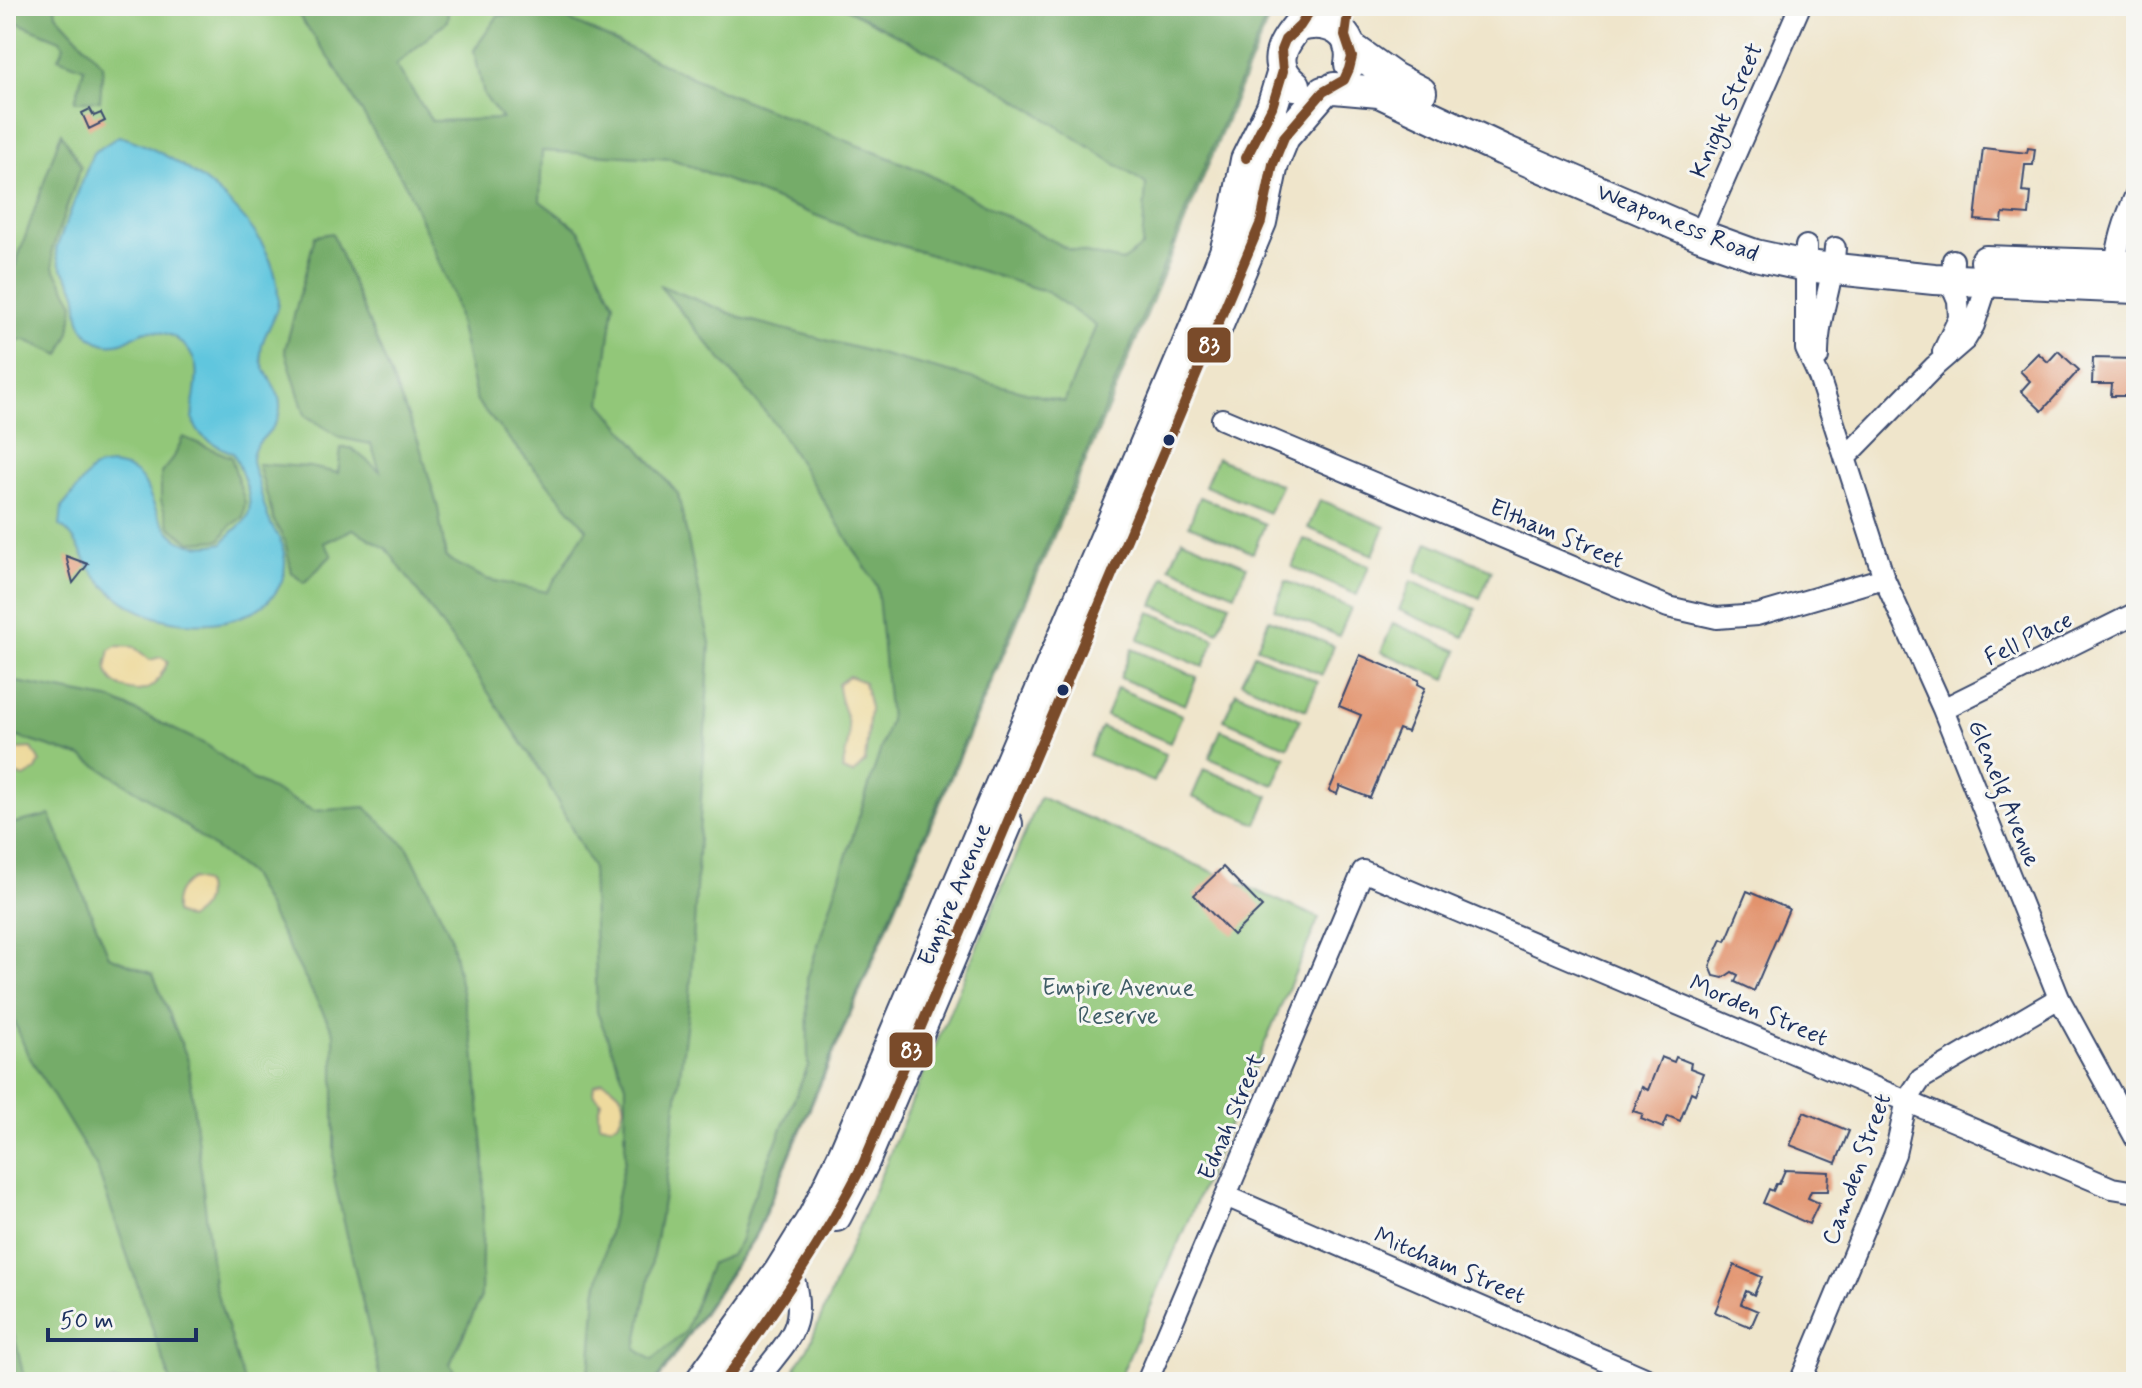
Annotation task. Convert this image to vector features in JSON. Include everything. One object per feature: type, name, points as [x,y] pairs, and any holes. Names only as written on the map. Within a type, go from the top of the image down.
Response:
[{"type":"main road","name":"Empire Avenue","points":[[724,1382],[795,1283],[831,1226],[863,1164],[1261,222],[1273,164],[1284,137],[1329,90],[1344,80],[1349,69],[1352,57],[1347,41],[1349,6]]},
{"type":"main road","name":"Empire Avenue","points":[[700,1382],[780,1271],[814,1216],[843,1156],[1201,313],[1225,252],[1246,160],[1272,107],[1283,71],[1281,50],[1285,40],[1307,16],[1332,26],[1347,41]]},
{"type":"main road","name":"Weaponess Road","points":[[1347,41],[1394,78],[1418,91],[1703,227],[1755,255],[1820,257],[1952,270],[2126,276]]},
{"type":"main road","points":[[1283,71],[1299,89],[1311,93],[1329,90]]},
{"type":"main road","name":"Weaponess Road","points":[[1329,90],[1379,92],[1490,144],[1703,227]]},
{"type":"street","name":"Knight Street","points":[[1703,227],[1800,6]]},
{"type":"street","points":[[2126,276],[2126,217],[2136,194]]},
{"type":"street","name":"Glenelg Avenue","points":[[1819,377],[1818,347],[1823,311],[1820,257]]},
{"type":"street","name":"Glenelg Avenue","points":[[1820,257],[1806,349],[1819,377],[1884,578],[1943,709],[2059,998],[2136,1139]]},
{"type":"street","points":[[1935,366],[1959,318],[1952,270]]},
{"type":"street","points":[[1845,458],[1935,366],[1965,340],[1974,325],[1987,271]]},
{"type":"street","name":"Eltham Street","points":[[1222,419],[1668,607],[1717,618],[1757,615],[1884,578]]},
{"type":"street","name":"Fell Place","points":[[1943,709],[2136,613]]},
{"type":"street","name":"Morden Street","points":[[1363,871],[2112,1188],[2136,1192]]},
{"type":"street","name":"Ednah Street","points":[[1147,1382],[1363,871]]},
{"type":"street","name":"Camden Street","points":[[1800,1382],[1895,1154],[1907,1100],[1921,1079],[2059,998]]},
{"type":"street","name":"Mitcham Street","points":[[1226,1196],[1654,1382]]},
{"type":"street","points":[[756,1382],[798,1322],[800,1305],[795,1283]]},
{"type":"green space","points":[[6,6],[1274,6],[1105,416],[756,1236],[657,1382],[6,1382]]},
{"type":"green space","points":[[6,6],[55,6],[56,14],[103,65],[100,101],[75,101],[84,68],[58,58],[64,46],[60,40],[6,18]]},
{"type":"green space","points":[[292,6],[449,6],[447,21],[396,65],[432,121],[502,119],[484,95],[474,50],[498,16],[550,11],[724,92],[922,171],[1068,249],[1122,261],[1142,247],[1146,184],[999,88],[841,6],[1271,6],[1102,415],[755,1235],[655,1382],[585,1382],[591,1359],[596,1293],[625,1160],[626,1085],[597,1012],[592,867],[544,776],[387,549],[353,529],[324,543],[332,555],[304,583],[292,573],[285,541],[274,521],[258,464],[310,467],[338,473],[341,448],[351,448],[380,471],[371,444],[341,438],[305,415],[285,350],[315,236],[332,233],[419,443],[438,508],[446,558],[486,579],[547,592],[587,529],[477,402],[453,295],[408,189],[332,62]],"holes":[[[542,151],[672,159],[861,233],[1047,292],[1096,326],[1064,402],[745,319],[659,285],[775,424],[877,586],[890,720],[807,979],[808,1066],[751,1202],[740,1241],[731,1255],[711,1263],[685,1332],[652,1360],[636,1349],[665,1190],[690,997],[710,643],[678,494],[601,403],[614,303],[579,230],[540,201]]]},
{"type":"green space","points":[[61,133],[81,166],[52,250],[53,267],[74,303],[70,332],[60,355],[25,340],[6,340],[6,286]]},
{"type":"green space","points":[[183,437],[231,457],[245,502],[243,517],[230,526],[220,540],[190,542],[170,527],[161,501],[161,473],[174,457]]},
{"type":"green space","points":[[1217,458],[1281,485],[1269,513],[1205,486]]},
{"type":"green space","points":[[1200,497],[1265,524],[1253,553],[1189,525]]},
{"type":"green space","points":[[1320,500],[1385,527],[1373,555],[1308,528]]},
{"type":"green space","points":[[1182,539],[1247,566],[1235,594],[1170,567]]},
{"type":"green space","points":[[1304,539],[1369,566],[1357,595],[1292,567]]},
{"type":"green space","points":[[1428,542],[1492,570],[1480,598],[1416,571]]},
{"type":"green space","points":[[1165,577],[1230,604],[1218,632],[1153,605]]},
{"type":"green space","points":[[1286,581],[1351,608],[1339,636],[1274,609]]},
{"type":"green space","points":[[1411,581],[1476,609],[1464,637],[1399,610]]},
{"type":"green space","points":[[1150,612],[1215,639],[1203,667],[1138,640]]},
{"type":"green space","points":[[1269,619],[1334,646],[1322,675],[1257,647]]},
{"type":"green space","points":[[1393,623],[1458,651],[1446,679],[1381,652]]},
{"type":"green space","points":[[1132,649],[1197,677],[1185,705],[1120,678]]},
{"type":"green space","points":[[1254,654],[1318,682],[1306,710],[1241,682]]},
{"type":"green space","points":[[6,680],[113,700],[207,745],[252,779],[314,811],[365,807],[408,848],[450,934],[474,1050],[484,1158],[481,1297],[450,1364],[460,1382],[381,1382],[334,1179],[334,1033],[250,875],[147,797],[82,757],[15,736],[6,729]]},
{"type":"green space","points":[[1117,688],[1182,715],[1170,743],[1106,716]]},
{"type":"green space","points":[[1236,692],[1300,719],[1288,747],[1224,720]]},
{"type":"green space","points":[[1101,727],[1166,754],[1154,782],[1089,755]]},
{"type":"green space","points":[[1221,730],[1286,757],[1274,785],[1209,758]]},
{"type":"green space","points":[[1204,769],[1269,796],[1257,824],[1192,797]]},
{"type":"green space","name":"Empire Avenue Reserve","points":[[1040,797],[1319,918],[1118,1382],[826,1382],[795,1368],[808,1348]]},
{"type":"green space","points":[[50,815],[109,956],[153,974],[188,1060],[214,1284],[244,1382],[171,1382],[97,1168],[27,1053],[6,1000],[6,825]]},
{"type":"green space","points":[[6,1299],[25,1382],[6,1382]]},
{"type":"sand","points":[[116,646],[134,647],[150,660],[161,657],[168,662],[158,680],[149,688],[138,691],[127,689],[116,684],[108,673],[110,650]]},
{"type":"sand","points":[[849,676],[864,682],[870,708],[865,762],[853,774],[842,770],[848,743],[848,723],[838,689],[838,684]]},
{"type":"sand","points":[[6,746],[32,748],[40,762],[36,770],[24,777],[6,771]]},
{"type":"sand","points":[[192,879],[204,882],[206,894],[201,908],[188,919],[175,913],[175,902],[180,889]]},
{"type":"sand","points":[[603,1081],[620,1094],[624,1103],[618,1123],[611,1126],[599,1124],[601,1101],[593,1093],[594,1085]]},
{"type":"water","points":[[119,136],[171,159],[224,198],[246,221],[264,247],[275,274],[277,309],[261,353],[264,368],[278,394],[280,409],[275,424],[256,447],[252,460],[266,513],[283,551],[284,571],[278,589],[264,605],[224,621],[181,623],[147,614],[124,602],[95,575],[73,538],[60,526],[62,507],[93,469],[108,465],[126,468],[138,475],[165,525],[179,540],[188,544],[223,543],[249,512],[246,486],[234,454],[205,438],[194,421],[197,375],[189,351],[175,338],[156,331],[143,332],[115,344],[92,338],[81,323],[76,293],[59,262],[56,249],[93,153]]},
{"type":"building","points":[[90,109],[94,116],[101,113],[105,121],[89,129],[82,113]]},
{"type":"building","points":[[1983,148],[2027,153],[2028,148],[2035,149],[2033,165],[2025,165],[2022,192],[2031,193],[2029,215],[2003,213],[2002,222],[1975,220]]},
{"type":"building","points":[[2058,351],[2079,370],[2042,411],[2021,391],[2030,381],[2020,371],[2038,353],[2048,362]]},
{"type":"building","points":[[2093,358],[2136,359],[2136,386],[2132,386],[2132,396],[2111,396],[2112,384],[2092,384]]},
{"type":"building","points":[[66,556],[88,564],[73,583]]},
{"type":"building","points":[[1360,655],[1419,680],[1418,684],[1425,688],[1407,732],[1399,729],[1370,798],[1340,786],[1337,794],[1329,791],[1361,715],[1339,706]]},
{"type":"building","points":[[1223,867],[1262,907],[1233,935],[1194,895]]},
{"type":"building","points":[[1747,891],[1789,909],[1754,991],[1735,982],[1738,975],[1732,972],[1723,978],[1714,976],[1710,966],[1722,939],[1726,941]]},
{"type":"building","points":[[1661,1057],[1674,1062],[1676,1057],[1691,1063],[1690,1068],[1703,1073],[1695,1094],[1691,1092],[1680,1121],[1668,1116],[1663,1128],[1641,1119],[1643,1114],[1633,1111],[1642,1087],[1648,1090]]},
{"type":"building","points":[[1804,1112],[1849,1131],[1836,1163],[1790,1145]]},
{"type":"building","points":[[1785,1170],[1829,1172],[1828,1191],[1811,1191],[1808,1198],[1819,1203],[1809,1224],[1763,1203],[1769,1189],[1773,1191],[1779,1184]]},
{"type":"building","points":[[1734,1265],[1762,1277],[1754,1295],[1746,1291],[1741,1304],[1758,1311],[1751,1327],[1715,1312]]},
{"type":"transit line","name":"83","points":[[1246,158],[1272,107],[1283,71],[1281,50],[1285,40],[1300,26],[1313,6]]},
{"type":"transit line","name":"83","points":[[724,1382],[815,1249],[863,1164],[1261,222],[1273,164],[1284,137],[1323,92],[1344,80],[1349,69],[1352,57],[1345,36],[1349,6]]}]
